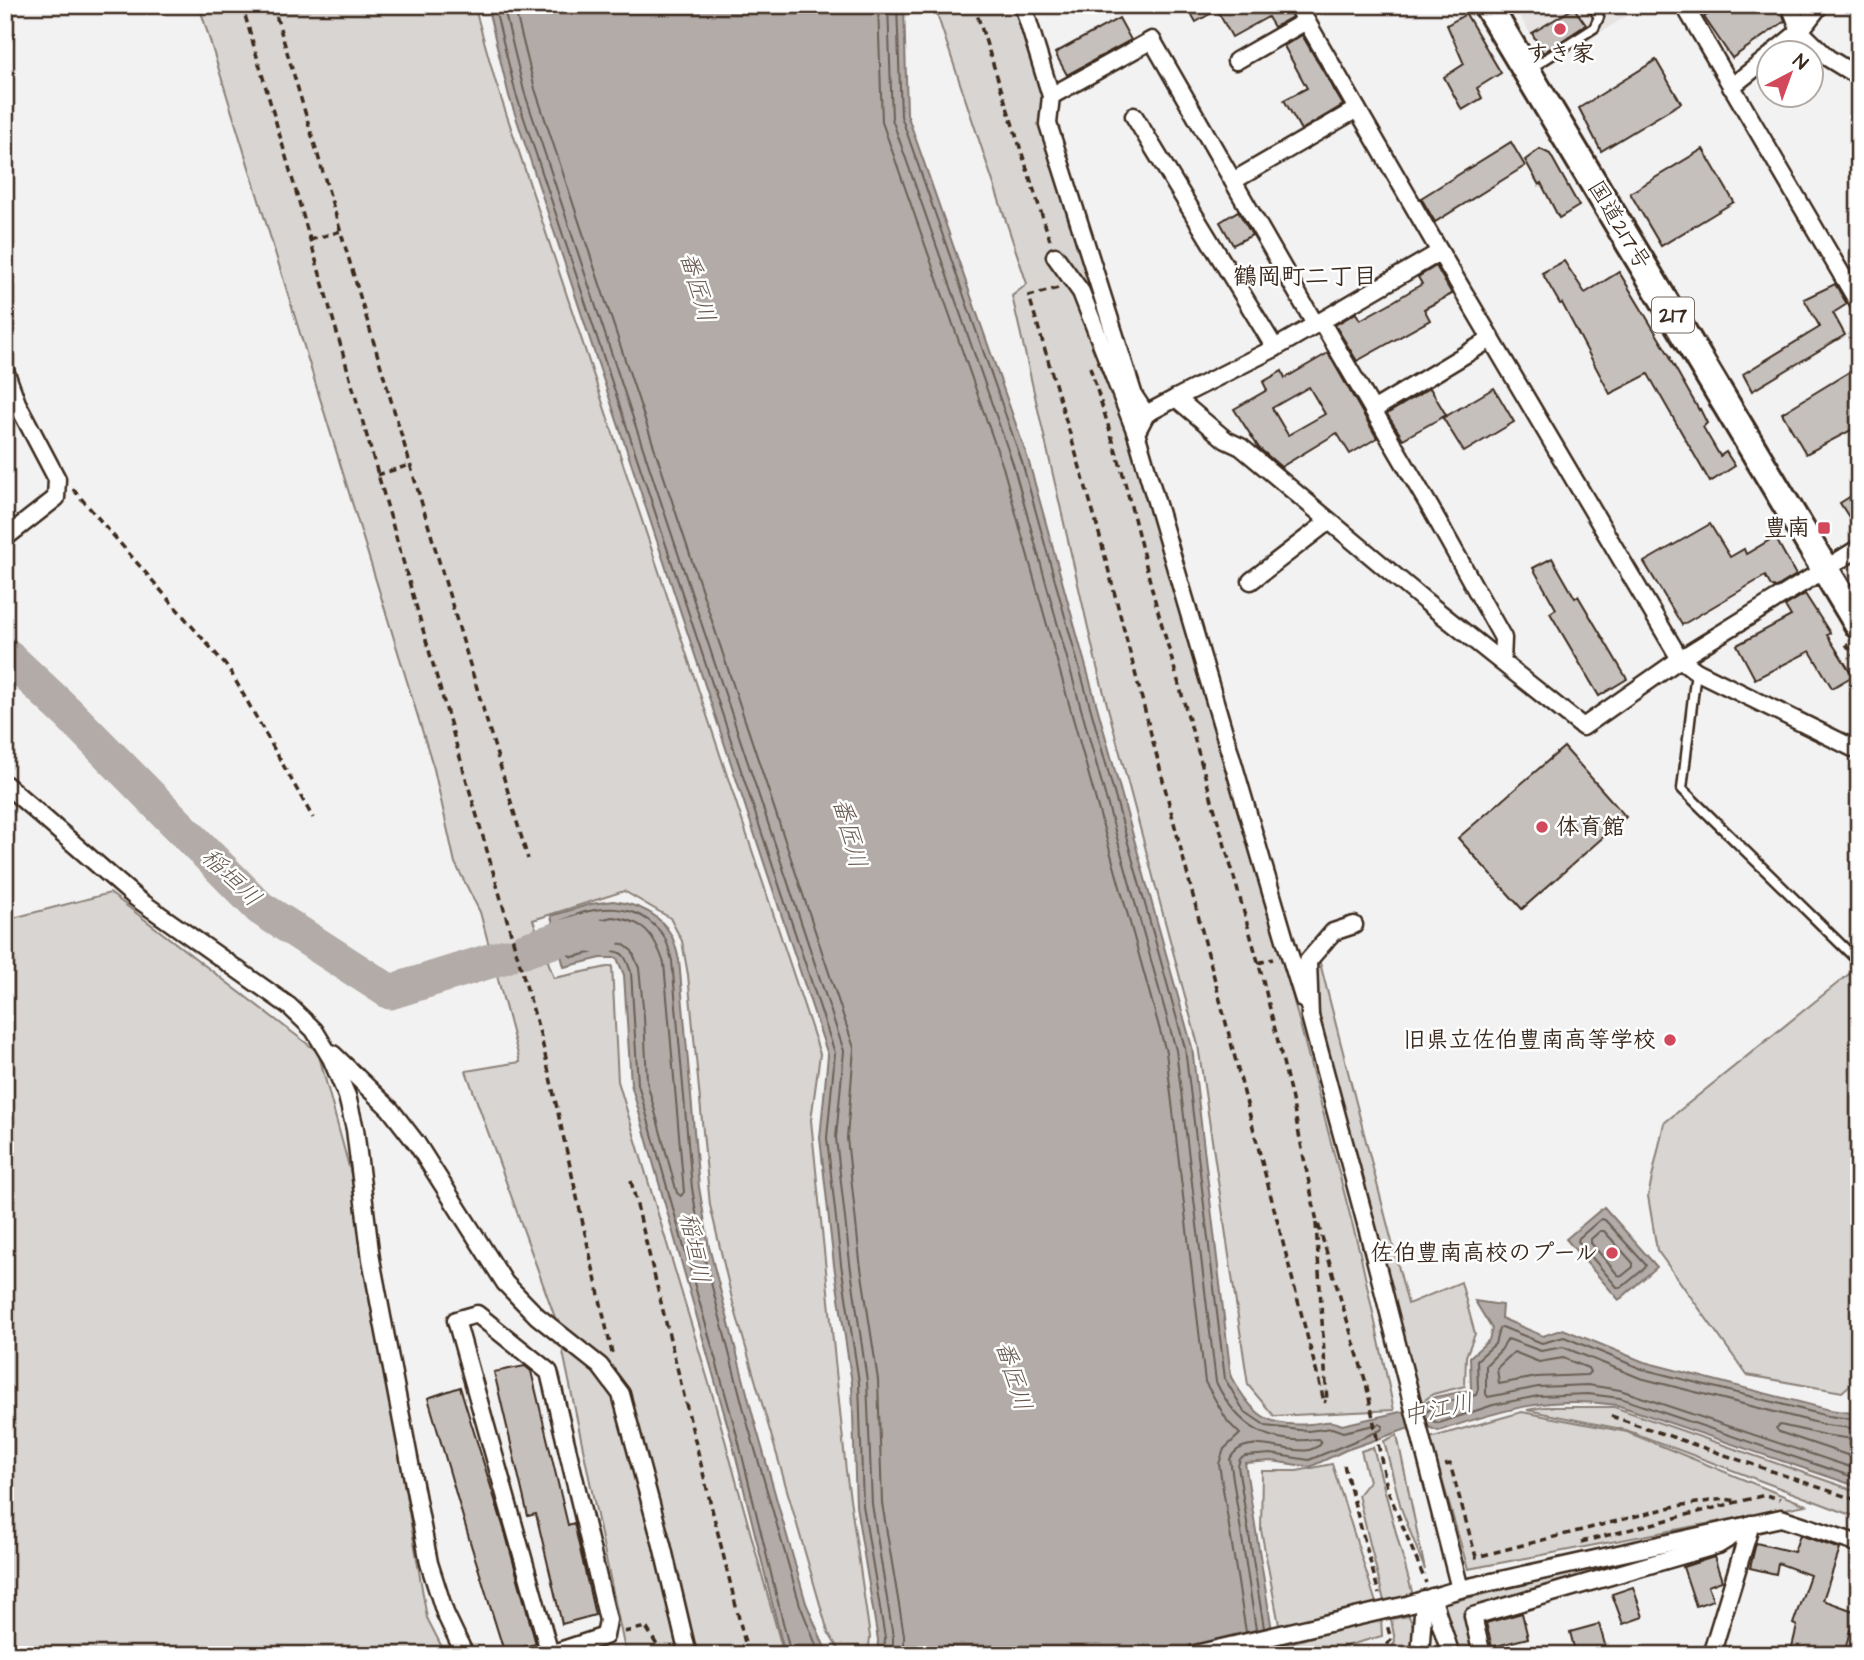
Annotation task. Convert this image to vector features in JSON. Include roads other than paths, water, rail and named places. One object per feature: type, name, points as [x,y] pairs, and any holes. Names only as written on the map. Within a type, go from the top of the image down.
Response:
[{"type":"highway","name":"国道217号","points":[[1493,7],[1526,71],[1859,626]]},
{"type":"street","points":[[1023,5],[1051,96],[1048,124],[1134,396],[1146,414]]},
{"type":"street","points":[[1297,5],[1680,659],[1696,671],[1859,751]]},
{"type":"street","points":[[1684,5],[1859,304]]},
{"type":"street","points":[[1790,5],[1801,31],[1828,58],[1859,77]]},
{"type":"street","points":[[1792,38],[1801,31],[1820,5]]},
{"type":"street","points":[[1236,61],[1307,21]]},
{"type":"street","points":[[1051,96],[1153,40],[1233,181],[1373,410],[1503,638],[1502,662]]},
{"type":"street","points":[[1731,87],[1756,67]]},
{"type":"street","points":[[1233,181],[1357,110]]},
{"type":"street","points":[[1134,116],[1275,348]]},
{"type":"street","points":[[1136,433],[1146,414],[1275,348],[1440,252]]},
{"type":"street","points":[[1055,257],[1081,292],[1136,433],[1286,943],[1310,1016],[1460,1589]]},
{"type":"street","points":[[1373,410],[1491,339]]},
{"type":"street","points":[[5,370],[17,403],[57,479],[56,498],[5,538]]},
{"type":"street","points":[[1176,398],[1226,440],[1241,447],[1583,727],[1680,659],[1859,548]]},
{"type":"street","points":[[1251,581],[1329,521]]},
{"type":"street","points":[[5,784],[136,898],[304,1019],[323,1043],[390,1109],[417,1144],[505,1283],[537,1316],[600,1366],[621,1394],[659,1532],[688,1655]]},
{"type":"street","points":[[1310,1016],[1308,961],[1333,932],[1354,925]]},
{"type":"street","points":[[323,1043],[347,1096],[355,1129],[371,1259],[429,1563],[445,1613],[465,1655]]},
{"type":"street","points":[[477,1314],[549,1371],[608,1620],[604,1636],[549,1654],[456,1320],[477,1314]]},
{"type":"street","points":[[1191,1655],[1407,1605],[1460,1589],[1781,1518],[1859,1544]]},
{"type":"street","points":[[1482,1655],[1473,1616],[1718,1545],[1751,1524]]},
{"type":"street","points":[[1710,1655],[1751,1524]]},
{"type":"street","points":[[1420,1655],[1428,1598]]},
{"type":"street","points":[[1428,1598],[1451,1655]]},
{"type":"lane","points":[[1526,71],[1594,28],[1599,17],[1591,5]]},
{"type":"lane","points":[[1696,671],[1682,789],[1859,962]]},
{"type":"water","points":[[487,5],[904,5],[907,114],[1028,459],[1192,1047],[1231,1377],[1254,1409],[1271,1420],[1282,1423],[1295,1425],[1330,1422],[1342,1425],[1418,1408],[1435,1397],[1471,1390],[1470,1357],[1489,1340],[1492,1329],[1475,1301],[1502,1305],[1501,1318],[1543,1336],[1563,1329],[1644,1362],[1830,1410],[1859,1414],[1859,1487],[1617,1405],[1569,1402],[1526,1406],[1438,1431],[1421,1424],[1346,1450],[1310,1467],[1272,1461],[1245,1463],[1276,1655],[877,1655],[878,1640],[856,1506],[852,1383],[834,1265],[820,1138],[828,1055],[509,96]]},
{"type":"water","points":[[613,901],[630,904],[652,914],[665,926],[676,946],[699,1187],[709,1247],[806,1603],[828,1655],[785,1655],[732,1441],[631,1084],[624,975],[617,958],[601,958],[564,967],[551,916],[591,904]]},
{"type":"water","name":"佐伯豊南高校のプール","points":[[1604,1207],[1657,1267],[1619,1300],[1566,1239]]},
{"type":"waterway","name":"稲垣川","points":[[5,654],[69,714],[260,908],[390,992],[506,956]]},
{"type":"waterway","name":"稲垣川","points":[[525,950],[581,932],[602,938]]},
{"type":"place","name":"すき家","points":[[1560,29]]},
{"type":"place","name":"豊南","points":[[1824,528]]},
{"type":"place","name":"体育館","points":[[1542,827]]},
{"type":"place","name":"旧県立佐伯豊南高等学校","points":[[1670,1040]]},
{"type":"place","name":"佐伯豊南高校のプール","points":[[1612,1253]]},
{"type":"district","name":"鶴岡町二丁目","points":[[1305,277]]},
{"type":"water label","name":"番匠川","points":[[697,287]]},
{"type":"water label","name":"番匠川","points":[[849,833]]},
{"type":"water label","name":"番匠川","points":[[1013,1376]]},
{"type":"water label","name":"中江川","points":[[1438,1410]]}]
